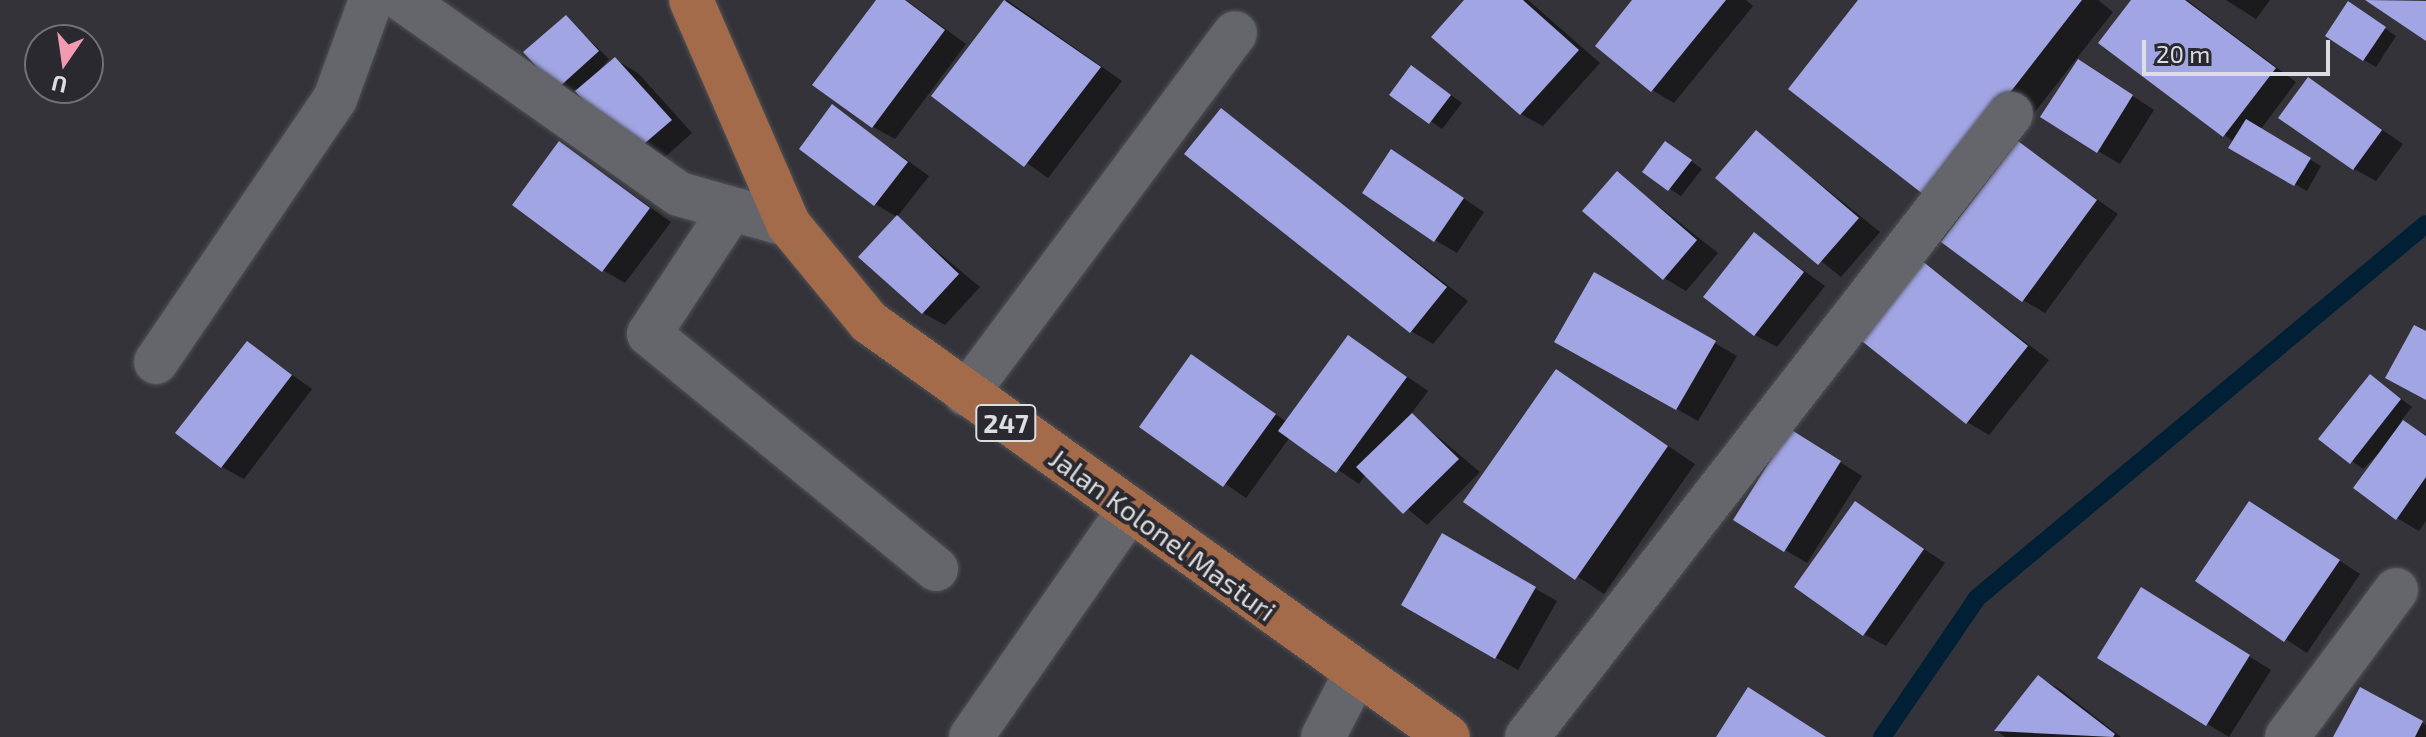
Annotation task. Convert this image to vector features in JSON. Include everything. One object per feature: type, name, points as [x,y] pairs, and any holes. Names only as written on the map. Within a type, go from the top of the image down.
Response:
[{"type":"main road","name":"Jalan Kolonel Masturi","points":[[691,0],[789,225],[869,322],[1448,737]]},
{"type":"street","points":[[156,362],[335,99],[371,0]]},
{"type":"street","points":[[403,0],[633,166],[729,213],[789,225]]},
{"type":"street","points":[[966,394],[1235,33]]},
{"type":"street","points":[[1527,737],[2011,114]]},
{"type":"street","points":[[729,213],[649,334],[936,569]]},
{"type":"street","points":[[971,737],[1130,509]]},
{"type":"street","points":[[2287,737],[2396,590]]},
{"type":"street","points":[[1323,737],[1356,673]]},
{"type":"building","points":[[876,0],[905,0],[945,30],[872,128],[812,85]]},
{"type":"building","points":[[1004,0],[1101,67],[1024,167],[931,96]]},
{"type":"building","points":[[1464,0],[1523,0],[1579,50],[1520,115],[1431,37]]},
{"type":"building","points":[[1632,0],[1726,0],[1651,92],[1595,46]]},
{"type":"building","points":[[1858,0],[2082,0],[1928,198],[1788,89]]},
{"type":"building","points":[[2131,0],[2185,0],[2276,68],[2223,137],[2098,43]]},
{"type":"building","points":[[2365,0],[2426,1],[2426,41]]},
{"type":"building","points":[[2348,1],[2386,27],[2363,61],[2325,36]]},
{"type":"building","points":[[566,15],[599,51],[557,89],[523,52]]},
{"type":"building","points":[[615,57],[672,120],[631,155],[575,91]]},
{"type":"building","points":[[2078,59],[2133,95],[2097,153],[2040,117]]},
{"type":"building","points":[[1411,65],[1451,95],[1429,124],[1389,95]]},
{"type":"building","points":[[2308,77],[2382,130],[2353,170],[2278,118]]},
{"type":"building","points":[[832,104],[908,162],[874,206],[799,149]]},
{"type":"building","points":[[1221,108],[1447,287],[1410,333],[1184,154]]},
{"type":"building","points":[[2246,119],[2311,158],[2294,186],[2228,148]]},
{"type":"building","points":[[1756,130],[1859,218],[1818,265],[1715,178]]},
{"type":"building","points":[[559,141],[650,208],[602,272],[512,205]]},
{"type":"building","points":[[1665,141],[1692,160],[1668,191],[1642,172]]},
{"type":"building","points":[[2018,141],[2097,200],[2022,302],[1941,242]]},
{"type":"building","points":[[1391,149],[1464,198],[1434,242],[1362,193]]},
{"type":"building","points":[[1617,171],[1697,240],[1663,280],[1582,211]]},
{"type":"building","points":[[897,215],[959,274],[922,314],[858,257]]},
{"type":"building","points":[[1754,232],[1804,272],[1754,336],[1703,297]]},
{"type":"building","points":[[1921,260],[2028,346],[1966,424],[1858,338]]},
{"type":"building","points":[[1594,272],[1716,341],[1676,410],[1554,342]]},
{"type":"building","points":[[2414,325],[2426,331],[2426,400],[2385,378]]},
{"type":"building","points":[[1348,335],[1407,377],[1336,473],[1278,431]]},
{"type":"building","points":[[247,341],[292,375],[221,468],[175,433]]},
{"type":"building","points":[[1191,354],[1276,414],[1223,487],[1139,427]]},
{"type":"building","points":[[1556,369],[1668,446],[1575,580],[1463,502]]},
{"type":"building","points":[[2370,374],[2401,399],[2350,464],[2318,439]]},
{"type":"building","points":[[1412,413],[1459,459],[1403,514],[1356,467]]},
{"type":"building","points":[[2403,420],[2426,436],[2426,477],[2396,520],[2353,488]]},
{"type":"building","points":[[1790,429],[1841,461],[1784,552],[1733,520]]},
{"type":"building","points":[[1855,501],[1924,549],[1863,636],[1794,587]]},
{"type":"building","points":[[2249,501],[2340,560],[2284,642],[2195,581]]},
{"type":"building","points":[[1442,533],[1536,587],[1495,659],[1401,605]]},
{"type":"building","points":[[2141,587],[2250,655],[2206,726],[2097,658]]},
{"type":"building","points":[[2038,675],[2115,734],[2113,737],[1994,731]]},
{"type":"building","points":[[1748,687],[1826,737],[1716,737]]},
{"type":"building","points":[[2360,687],[2423,721],[2415,737],[2333,737]]},
{"type":"waterway","points":[[1882,737],[1977,598],[2426,224]]}]
